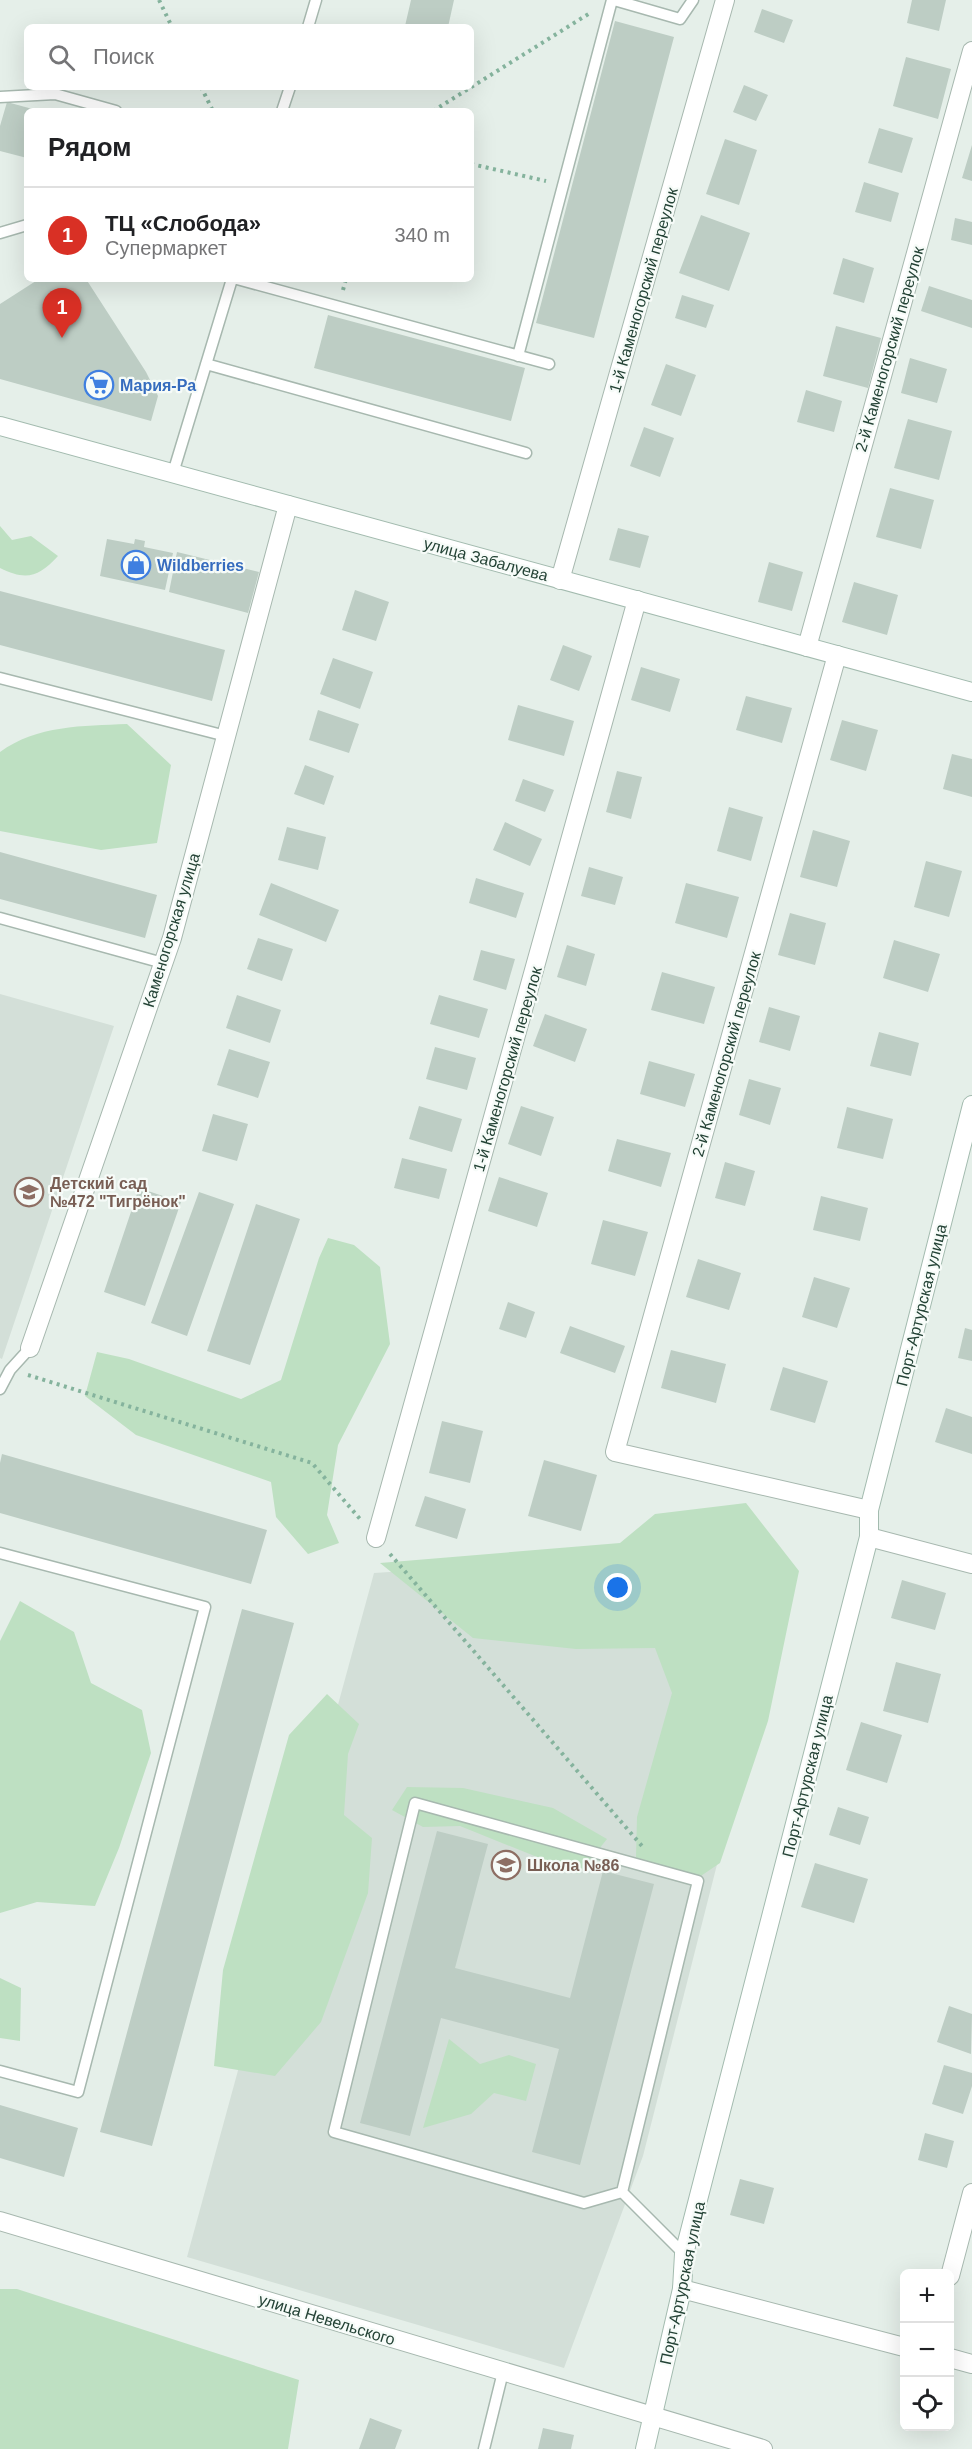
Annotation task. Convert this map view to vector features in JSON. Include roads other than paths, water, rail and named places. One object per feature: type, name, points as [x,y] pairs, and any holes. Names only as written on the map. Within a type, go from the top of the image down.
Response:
[{"type":"street","name":"1-й Каменогорский переулок","points":[[560,580],[725,0]]},
{"type":"street","name":"2-й Каменогорский переулок","points":[[807,647],[972,51]]},
{"type":"street","name":"улица Забалуева","points":[[0,426],[972,692]]},
{"type":"street","name":"Каменогорская улица","points":[[30,1348],[163,963],[288,505]]},
{"type":"street","name":"1-й Каменогорский переулок","points":[[376,1538],[637,600]]},
{"type":"street","name":"2-й Каменогорский переулок","points":[[837,655],[615,1452],[869,1510]]},
{"type":"street","name":"Порт-Артурская улица","points":[[645,2449],[682,2289],[684,2254],[869,1537],[869,1510],[972,1105]]},
{"type":"street","points":[[869,1537],[972,1564]]},
{"type":"street","points":[[952,2269],[972,2193]]},
{"type":"street","name":"улица Невельского","points":[[0,2221],[763,2449]]},
{"type":"street","points":[[682,2289],[900,2345]]},
{"type":"street","points":[[954,2359],[972,2364]]},
{"type":"lane","points":[[309,24],[316,0]]},
{"type":"lane","points":[[519,356],[613,0],[680,20],[693,0]]},
{"type":"lane","points":[[283,108],[289,90]]},
{"type":"lane","points":[[0,97],[55,93],[106,108]]},
{"type":"lane","points":[[0,233],[24,226]]},
{"type":"lane","points":[[173,473],[231,282]]},
{"type":"lane","points":[[248,282],[549,364]]},
{"type":"lane","points":[[206,364],[526,453]]},
{"type":"lane","points":[[0,678],[226,736]]},
{"type":"lane","points":[[0,918],[163,963]]},
{"type":"lane","points":[[0,1389],[10,1370],[30,1348]]},
{"type":"lane","points":[[0,1553],[205,1607],[78,2092],[0,2071]]},
{"type":"lane","points":[[415,1803],[698,1881],[622,2192],[584,2203],[334,2132],[415,1803]]},
{"type":"lane","points":[[622,2192],[684,2254]]},
{"type":"lane","points":[[484,2449],[503,2372]]},
{"type":"place","name":"ТЦ «Слобода»","points":[[62,338]]},
{"type":"place","name":"Мария-Ра","points":[[99,385]]},
{"type":"place","name":"Wildberries","points":[[136,565]]},
{"type":"place","name":"Детский сад №472 \"Тигрёнок\"","points":[[29,1192]]},
{"type":"place","name":"Школа №86","points":[[506,1865]]}]
